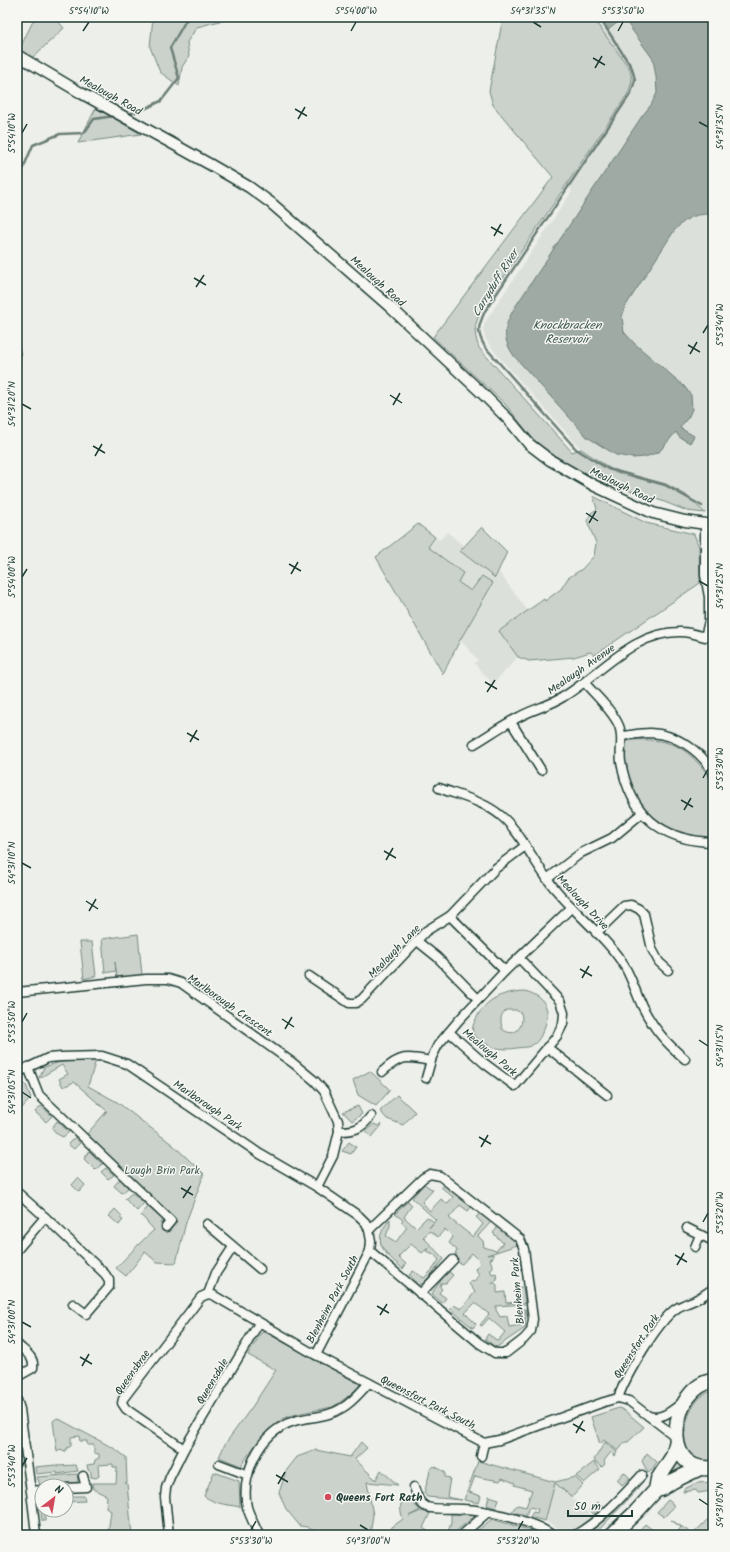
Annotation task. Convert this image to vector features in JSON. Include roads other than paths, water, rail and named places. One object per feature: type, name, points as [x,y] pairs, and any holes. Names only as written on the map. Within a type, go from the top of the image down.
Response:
[{"type":"highway","points":[[612,1535],[656,1490],[658,1479],[673,1456],[679,1418],[687,1399],[706,1383],[713,1370]]},
{"type":"highway","points":[[676,1440],[680,1453],[686,1460],[709,1468]]},
{"type":"highway","points":[[656,1490],[661,1489],[673,1481],[709,1468]]},
{"type":"street","name":"Mealough Road","points":[[17,55],[117,113],[212,165],[249,187],[271,203],[389,306],[483,394],[510,421],[529,444],[550,460],[595,486],[634,505],[666,517],[709,524]]},
{"type":"street","name":"Mealough Avenue","points":[[474,744],[520,716],[552,704],[584,683],[602,668],[639,642],[664,633],[682,632],[705,637],[709,621],[709,597],[705,575],[709,524]]},
{"type":"street","points":[[584,683],[614,717],[619,725],[622,736],[621,760],[624,781],[642,813],[657,826],[677,837],[697,842],[713,842]]},
{"type":"street","points":[[510,722],[541,770]]},
{"type":"street","points":[[622,736],[649,733],[666,735],[683,742],[695,750],[708,763],[713,772]]},
{"type":"street","name":"Mealough Drive","points":[[439,788],[481,803],[501,815],[516,833],[547,879],[613,950],[625,967],[642,1005],[657,1032],[685,1059]]},
{"type":"street","points":[[547,879],[581,853],[612,838],[642,813]]},
{"type":"street","name":"Mealough Lane","points":[[309,976],[349,1003],[356,1003],[362,999],[426,932],[450,916],[496,868],[525,846]]},
{"type":"street","points":[[596,933],[624,906],[631,905],[639,909],[644,914],[652,949],[659,962],[668,970]]},
{"type":"street","points":[[426,1078],[438,1044],[505,971],[572,907]]},
{"type":"street","points":[[450,916],[505,971]]},
{"type":"street","points":[[417,941],[437,957],[478,999]]},
{"type":"street","name":"Mealough Park","points":[[449,1032],[484,1063],[515,1086],[557,1036],[563,1024],[564,1013],[560,1001],[519,958]]},
{"type":"street","name":"Marlborough Crescent","points":[[17,992],[146,979],[168,979],[181,983],[293,1063],[315,1080],[324,1091],[338,1121],[339,1131],[333,1156],[317,1187]]},
{"type":"street","points":[[547,1047],[606,1095]]},
{"type":"street","name":"Marlborough Park","points":[[17,1073],[48,1058],[102,1056],[127,1064],[260,1154],[317,1187],[359,1216],[366,1223],[369,1230]]},
{"type":"street","points":[[382,1072],[392,1062],[401,1058],[418,1058],[431,1061]]},
{"type":"street","points":[[28,1067],[39,1095],[171,1221],[166,1227]]},
{"type":"street","points":[[339,1131],[354,1131],[365,1124],[371,1116]]},
{"type":"street","name":"Blenheim Park","points":[[369,1230],[423,1178],[430,1174],[440,1176],[520,1239],[524,1249],[533,1319],[531,1331],[524,1339],[506,1353],[495,1353],[479,1343],[370,1251]]},
{"type":"street","points":[[17,1192],[105,1274],[109,1280],[109,1287],[86,1314],[73,1304]]},
{"type":"street","points":[[17,1250],[45,1217]]},
{"type":"street","points":[[207,1224],[260,1269]]},
{"type":"street","points":[[687,1228],[713,1241]]},
{"type":"street","name":"Blenheim Park South","points":[[316,1355],[370,1251],[371,1241],[369,1230]]},
{"type":"street","points":[[695,1246],[700,1235]]},
{"type":"street","points":[[208,1294],[216,1273],[233,1247]]},
{"type":"street","points":[[420,1294],[453,1260]]},
{"type":"street","name":"Queensfort Park","points":[[618,1398],[622,1386],[657,1329],[666,1318],[678,1308],[699,1298],[713,1289]]},
{"type":"street","name":"Queensfort Park South","points":[[208,1294],[213,1295],[316,1355],[484,1443]]},
{"type":"street","name":"Queensbrae","points":[[184,1449],[126,1408],[122,1403],[123,1399],[201,1297],[208,1294]]},
{"type":"street","name":"Queensdale","points":[[169,1535],[165,1508],[166,1488],[184,1449],[259,1323]]},
{"type":"street","points":[[17,1377],[33,1368],[34,1362],[32,1358],[18,1345]]},
{"type":"street","points":[[259,1535],[251,1519],[246,1498],[248,1475],[259,1450],[281,1427],[296,1421],[329,1414],[342,1409],[354,1399],[368,1383]]},
{"type":"street","points":[[482,1456],[484,1443],[500,1440],[618,1398],[629,1401],[649,1416],[676,1440]]},
{"type":"street","points":[[649,1416],[655,1418],[661,1417],[687,1399]]},
{"type":"street","points":[[17,1400],[20,1409],[32,1491],[36,1535]]},
{"type":"street","points":[[218,1464],[248,1475]]},
{"type":"street","points":[[575,1535],[595,1522],[642,1475]]},
{"type":"street","points":[[74,1488],[86,1487],[83,1476]]},
{"type":"street","points":[[414,1487],[420,1502],[428,1507],[488,1512],[534,1525],[552,1535]]},
{"type":"street","points":[[462,1535],[488,1512]]},
{"type":"water","name":"Knockbracken Reservoir","points":[[599,17],[713,17],[713,214],[691,217],[683,222],[674,231],[625,307],[622,317],[624,332],[634,343],[684,386],[691,395],[692,409],[689,416],[680,428],[694,436],[690,443],[679,437],[676,432],[659,452],[645,457],[633,458],[616,455],[587,437],[514,356],[507,343],[506,337],[506,326],[515,307],[642,116],[651,105],[657,93],[653,59],[627,23],[618,22],[608,30]]},
{"type":"waterway","points":[[125,114],[140,111],[161,101],[179,78],[170,48],[186,20],[190,17]]},
{"type":"waterway","name":"Carryduff River","points":[[599,17],[632,68],[635,80],[631,93],[485,311],[481,321],[479,333],[485,347],[576,449],[608,469],[665,485],[702,506]]},
{"type":"waterway","points":[[17,183],[33,145],[60,134],[84,133],[94,119],[114,116]]},
{"type":"waterway","points":[[17,342],[20,354],[17,387]]},
{"type":"place","name":"Queens Fort Rath","points":[[328,1497]]},
{"type":"park label","name":"Lough Brin Park","points":[[162,1170]]}]
